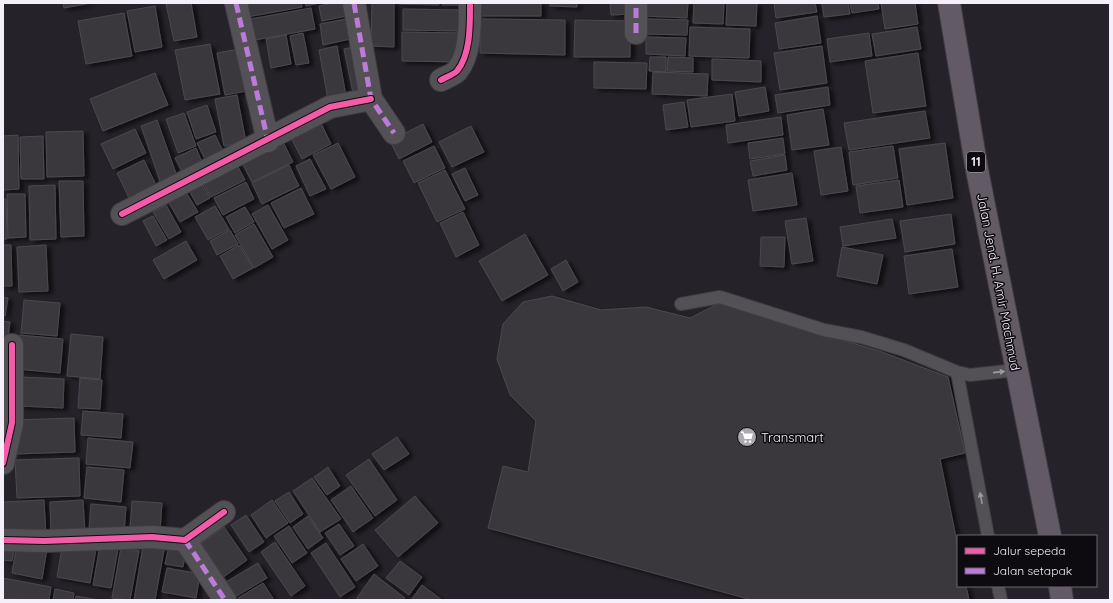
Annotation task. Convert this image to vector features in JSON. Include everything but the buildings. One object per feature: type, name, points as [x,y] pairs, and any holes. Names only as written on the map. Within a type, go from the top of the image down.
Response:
[{"type":"highway","name":"Jalan Jend. H. Amir Machmud","points":[[948,3],[977,170],[1050,535]]},
{"type":"highway","points":[[1060,587],[1062,600]]},
{"type":"street","points":[[236,3],[268,141]]},
{"type":"street","points":[[354,3],[371,99],[394,133]]},
{"type":"street","points":[[441,80],[457,71],[462,62],[470,35],[470,3]]},
{"type":"street","points":[[636,3],[636,33]]},
{"type":"street","points":[[122,214],[153,196],[268,141],[330,107],[371,99]]},
{"type":"street","points":[[3,462],[8,422],[12,345]]},
{"type":"street","points":[[3,540],[44,541],[152,537],[185,540],[224,512]]},
{"type":"street","points":[[185,540],[225,600]]},
{"type":"lane","points":[[681,304],[720,297],[824,330],[861,336],[904,350],[957,372],[970,375],[1015,361]]},
{"type":"lane","points":[[957,372],[988,535]]},
{"type":"lane","points":[[998,587],[1001,600]]},
{"type":"marked path","points":[[236,3],[268,141]]},
{"type":"marked path","points":[[354,3],[371,99],[394,133]]},
{"type":"marked path","points":[[636,3],[636,33]]},
{"type":"marked path","points":[[185,540],[225,600]]},
{"type":"cycle path","points":[[441,80],[457,71],[462,64],[469,38],[470,3]]},
{"type":"cycle path","points":[[122,214],[330,107],[371,99]]},
{"type":"cycle path","points":[[3,463],[12,423],[12,345]]},
{"type":"cycle path","points":[[3,540],[44,541],[152,537],[185,540],[224,512]]},
{"type":"place","name":"Transmart","points":[[747,437]]}]
